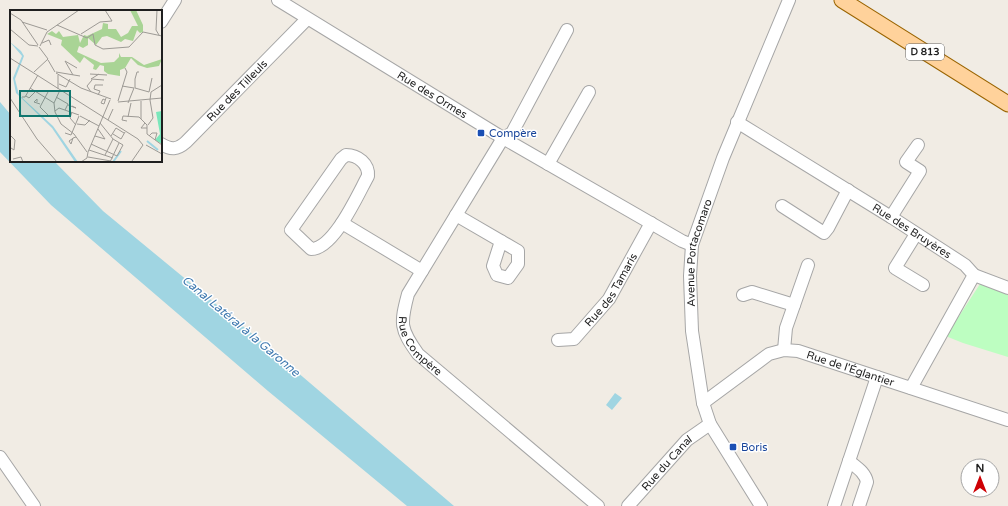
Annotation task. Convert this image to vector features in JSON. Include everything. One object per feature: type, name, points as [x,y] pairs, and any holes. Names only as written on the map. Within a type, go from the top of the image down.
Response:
[{"type":"main road","name":"D 813","points":[[842,0],[1008,104]]},
{"type":"street","points":[[162,20],[175,0]]},
{"type":"street","name":"Rue des Ormes","points":[[278,0],[503,138],[692,245]]},
{"type":"street","name":"Avenue Portacomaro","points":[[761,506],[710,424],[703,403],[692,331],[690,276],[692,245],[737,122],[789,0]]},
{"type":"street","name":"Rue des Tilleuls","points":[[162,144],[173,149],[180,147],[186,142],[307,19]]},
{"type":"street","name":"Rue Compère","points":[[567,30],[512,133],[503,138],[408,294],[402,317],[405,335],[418,354],[598,506]]},
{"type":"street","points":[[548,164],[589,92]]},
{"type":"street","name":"Rue des Bruyères","points":[[737,122],[891,217],[965,265],[974,275]]},
{"type":"street","points":[[891,217],[920,171],[906,162],[918,144]]},
{"type":"street","points":[[346,155],[352,155],[366,164],[368,176],[342,223],[331,238],[317,249],[312,249],[291,230],[341,159],[346,155]]},
{"type":"street","points":[[782,206],[824,233],[848,190]]},
{"type":"street","points":[[456,216],[501,241]]},
{"type":"street","points":[[342,223],[422,271]]},
{"type":"street","name":"Rue des Tamaris","points":[[558,340],[574,339],[609,298],[651,223]]},
{"type":"street","points":[[916,234],[895,268],[923,285]]},
{"type":"street","points":[[784,350],[786,328],[808,265]]},
{"type":"street","points":[[911,388],[974,275],[1008,288]]},
{"type":"street","points":[[743,295],[752,292],[794,305]]},
{"type":"street","name":"Rue de l'Églantier","points":[[703,403],[769,354],[784,350],[798,351],[1008,420]]},
{"type":"street","points":[[834,506],[877,377]]},
{"type":"street","name":"Rue du Canal","points":[[628,506],[687,440],[710,424]]},
{"type":"street","points":[[0,457],[34,506]]},
{"type":"street","points":[[849,461],[865,475],[867,482],[859,506]]},
{"type":"green space","points":[[980,284],[1008,295],[1008,357],[948,337],[948,333]]},
{"type":"water","name":"Canal Latéral à la Garonne","points":[[0,102],[10,114],[10,162],[55,162],[103,211],[262,342],[454,506],[407,506],[268,391],[51,205],[0,152]]},
{"type":"water","points":[[615,393],[622,398],[612,410],[606,405]]},
{"type":"place","name":"Compère","points":[[481,133]]},
{"type":"place","name":"Boris","points":[[733,447]]}]
